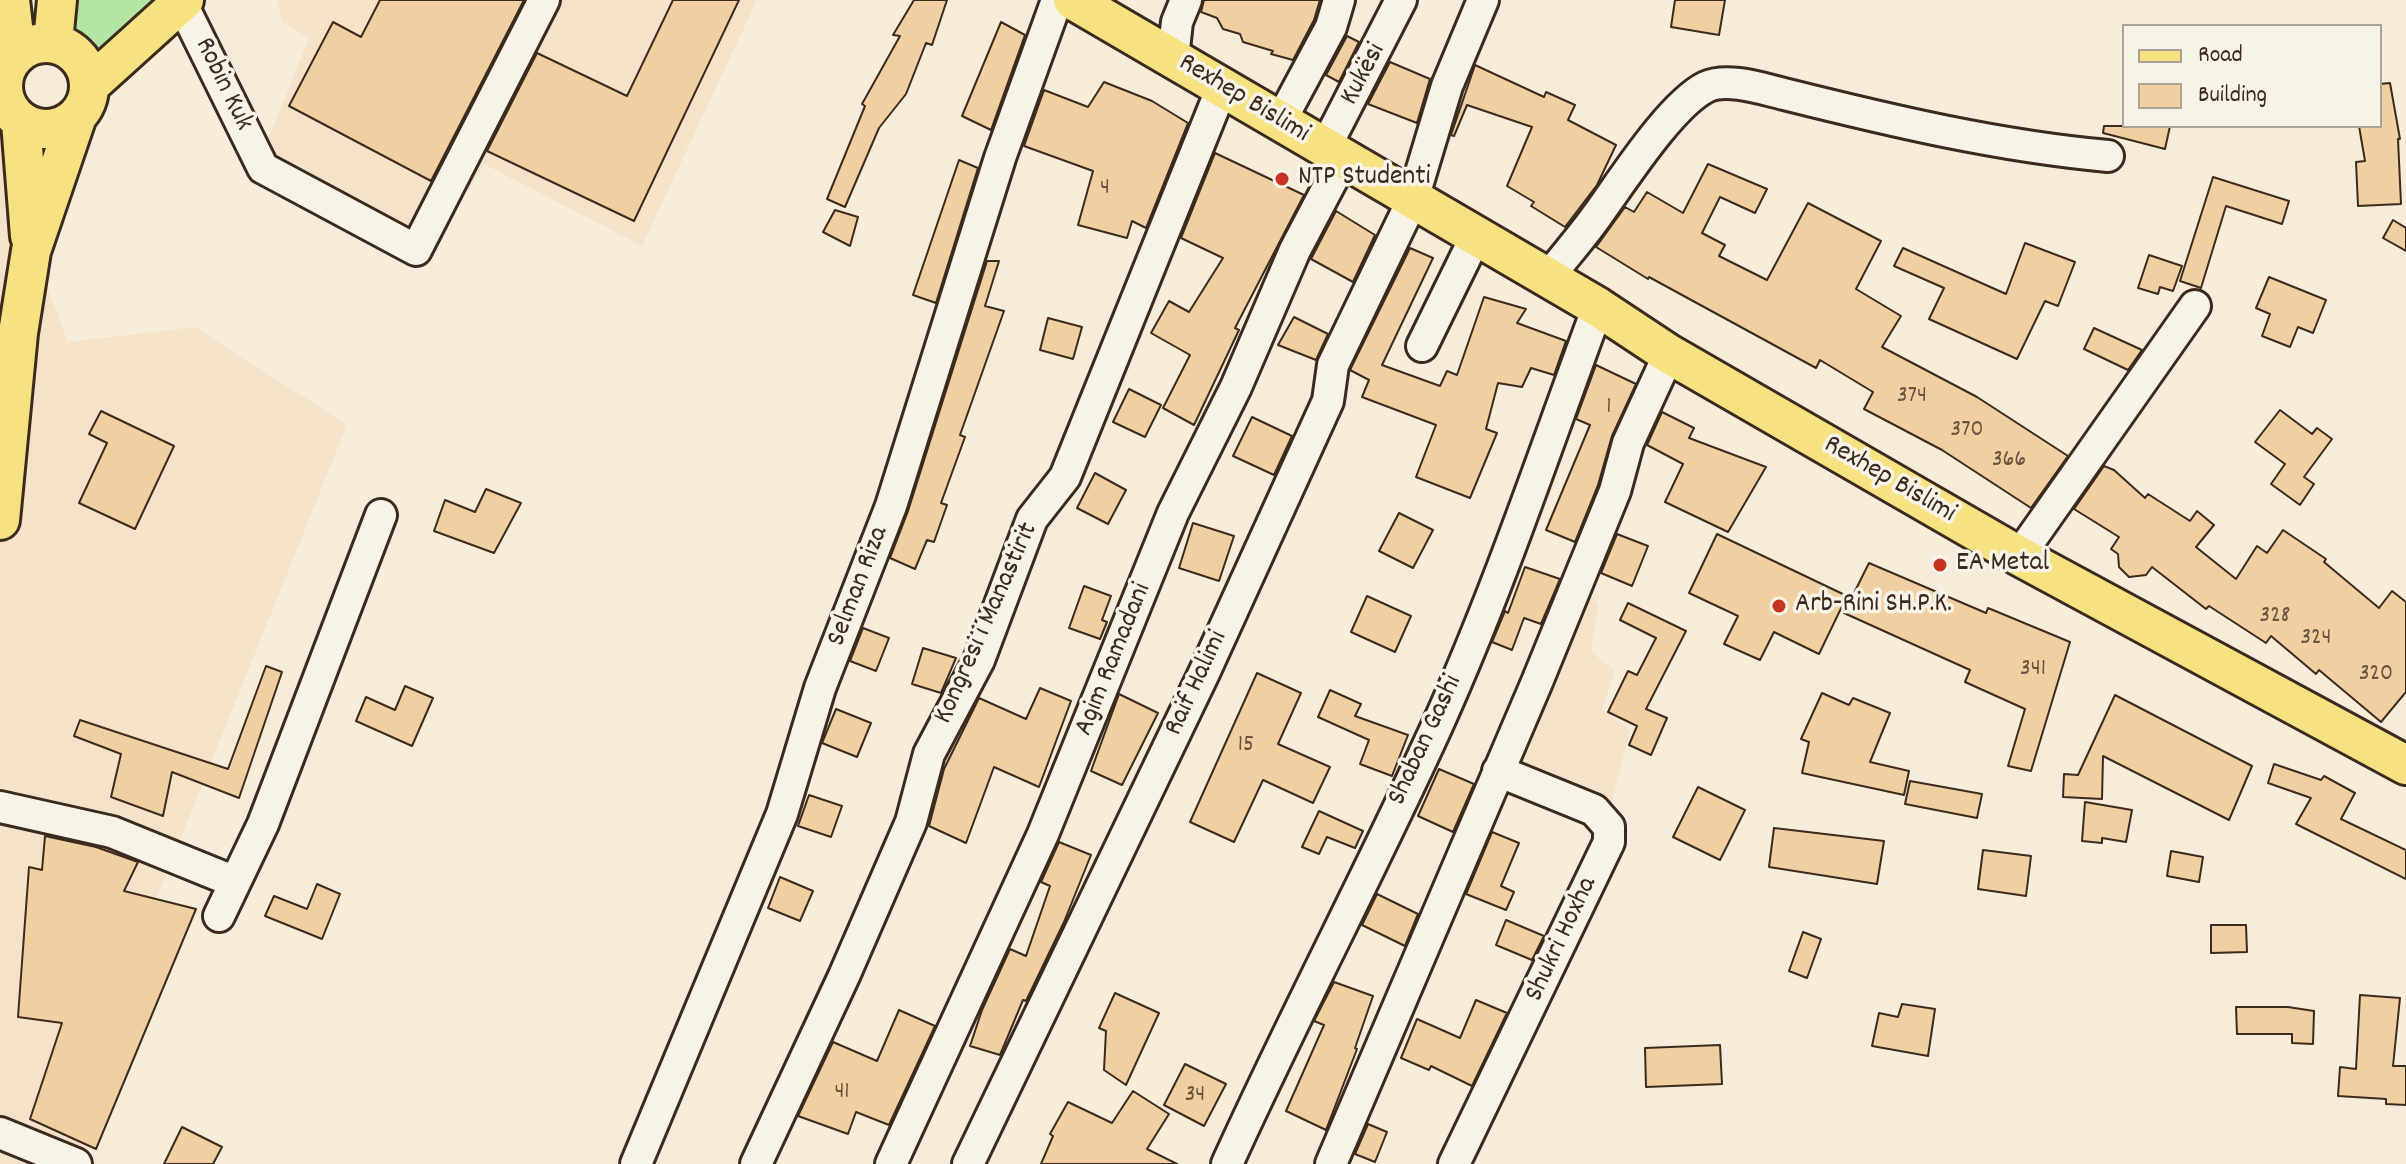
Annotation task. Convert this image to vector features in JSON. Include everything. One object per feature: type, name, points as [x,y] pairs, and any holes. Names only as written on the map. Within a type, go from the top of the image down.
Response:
[{"type":"main road","points":[[10,0],[16,53]]},
{"type":"main road","points":[[53,42],[57,0]]},
{"type":"main road","name":"Rexhep Bislimi","points":[[1073,0],[1598,307],[1669,354],[2019,556],[2401,753]]},
{"type":"main road","points":[[0,520],[9,331],[31,251],[83,102],[84,64],[71,50],[53,42],[33,44],[16,53],[5,69],[2,89],[7,107],[21,122],[39,129],[58,128],[83,102],[182,1]]},
{"type":"main road","points":[[21,122],[31,251]]},
{"type":"street","name":"Robin Kuk","points":[[182,1],[263,168],[416,250],[544,0]]},
{"type":"street","name":"Selman Riza","points":[[636,1164],[782,814],[820,688],[891,506],[1000,158],[1057,0]]},
{"type":"street","points":[[1173,58],[1177,22],[1186,0]]},
{"type":"street","points":[[1280,122],[1331,27],[1339,0]]},
{"type":"street","name":"Kukësi","points":[[1334,154],[1357,91],[1401,0]]},
{"type":"street","points":[[1413,199],[1447,86],[1483,0]]},
{"type":"street","points":[[1547,279],[1641,154],[1672,118],[1706,87],[1726,84],[1769,90],[1907,124],[2034,149],[2108,156]]},
{"type":"street","name":"Kongresi i Manastirit","points":[[756,1164],[844,976],[911,822],[929,754],[979,660],[1032,519],[1065,477],[1223,85]]},
{"type":"street","name":"Agim Ramadani","points":[[891,1164],[1049,821],[1173,513],[1236,387],[1334,154]]},
{"type":"street","name":"Raif Halimi","points":[[968,1164],[1211,658],[1328,401],[1333,365],[1413,199]]},
{"type":"street","points":[[1422,346],[1476,236]]},
{"type":"street","points":[[2019,556],[2195,306]]},
{"type":"street","name":"Shaban Gashi","points":[[1227,1164],[1284,1037],[1437,726],[1539,474],[1598,307]]},
{"type":"street","points":[[1331,1164],[1615,491],[1628,443],[1669,354]]},
{"type":"street","points":[[219,916],[263,824],[381,515]]},
{"type":"street","name":"Shukri Hoxha","points":[[1454,1164],[1609,842],[1609,827],[1594,810],[1498,771]]},
{"type":"street","points":[[0,807],[112,832],[235,882]]},
{"type":"street","points":[[0,1133],[76,1164]]},
{"type":"shaded area","points":[[0,0],[21,0],[33,248],[68,342],[195,327],[347,425],[102,1034],[87,1164],[0,1164]]},
{"type":"shaded area","points":[[277,0],[757,0],[642,246],[484,164],[421,267],[252,178],[309,38],[282,22]]},
{"type":"shaded area","points":[[1588,594],[1599,604],[1591,652],[1615,670],[1602,709],[1630,730],[1612,802],[1517,761]]},
{"type":"green space","points":[[74,0],[154,0],[72,94],[65,69]]},
{"type":"building","points":[[380,0],[524,0],[431,181],[289,106],[333,22],[361,37]]},
{"type":"building","points":[[673,0],[739,0],[634,221],[487,151],[537,53],[627,96]]},
{"type":"building","points":[[914,0],[947,0],[932,45],[926,43],[906,94],[879,128],[845,207],[827,199],[865,106],[862,104],[900,36],[893,35]]},
{"type":"building","points":[[1204,0],[1320,0],[1314,20],[1293,60],[1243,42],[1240,34],[1223,29],[1217,18],[1201,12]]},
{"type":"building","points":[[1675,0],[1725,0],[1719,35],[1671,27]]},
{"type":"building","points":[[1001,22],[1025,35],[991,130],[962,116]]},
{"type":"building","points":[[1347,36],[1359,42],[1339,82],[1326,75]]},
{"type":"building","points":[[1390,62],[1430,79],[1417,123],[1368,104]]},
{"type":"building","points":[[1475,65],[1544,97],[1546,92],[1575,105],[1568,120],[1616,145],[1597,185],[1565,227],[1531,206],[1534,202],[1507,186],[1532,127],[1467,105],[1454,136],[1451,135]]},
{"type":"building","points":[[1104,82],[1152,101],[1188,123],[1146,228],[1132,221],[1127,238],[1078,225],[1093,171],[1024,146],[1044,90],[1088,107]]},
{"type":"building","points":[[2390,83],[2400,139],[2401,204],[2358,206],[2356,162],[2365,161],[2359,128],[2382,128],[2382,84]]},
{"type":"building","points":[[2104,126],[2170,128],[2165,149],[2103,133]]},
{"type":"building","points":[[1215,153],[1304,195],[1235,328],[1239,330],[1194,425],[1163,408],[1190,355],[1151,333],[1169,301],[1189,312],[1223,258],[1181,238]]},
{"type":"building","points":[[959,160],[978,168],[936,303],[913,295]]},
{"type":"building","points":[[1708,164],[1767,189],[1755,213],[1720,197],[1702,233],[1725,245],[1719,256],[1767,280],[1808,203],[1881,241],[1856,289],[1901,316],[1882,347],[1977,397],[2068,456],[2031,508],[1942,450],[1864,409],[1873,392],[1820,360],[1816,368],[1648,279],[1596,247],[1625,207],[1634,212],[1647,192],[1683,213]]},
{"type":"building","points":[[2213,177],[2289,201],[2282,224],[2226,206],[2201,288],[2180,281]]},
{"type":"building","points":[[835,210],[858,217],[850,246],[823,232]]},
{"type":"building","points":[[1336,211],[1375,235],[1353,282],[1311,259]]},
{"type":"building","points":[[2393,220],[2406,228],[2406,251],[2383,238]]},
{"type":"building","points":[[2025,243],[2075,262],[2058,306],[2045,301],[2017,359],[1929,319],[1944,288],[1894,266],[1903,248],[2006,294]]},
{"type":"building","points":[[1410,248],[1433,258],[1382,365],[1440,386],[1447,371],[1457,375],[1484,297],[1526,309],[1517,323],[1566,341],[1554,375],[1531,368],[1522,387],[1498,383],[1486,429],[1497,433],[1470,498],[1416,477],[1436,425],[1362,397],[1369,380],[1350,370]]},
{"type":"building","points":[[2149,255],[2182,266],[2173,291],[2160,287],[2158,294],[2138,288]]},
{"type":"building","points":[[987,261],[999,261],[985,306],[1004,311],[960,435],[965,437],[941,503],[947,505],[934,542],[927,540],[915,569],[890,558],[908,511]]},
{"type":"building","points":[[2269,277],[2326,300],[2313,333],[2298,327],[2290,347],[2262,336],[2270,314],[2256,308]]},
{"type":"building","points":[[1294,317],[1328,334],[1316,360],[1278,345]]},
{"type":"building","points":[[1048,318],[1082,327],[1073,359],[1040,350]]},
{"type":"building","points":[[2094,328],[2142,350],[2128,370],[2084,349]]},
{"type":"building","points":[[1596,365],[1636,384],[1612,436],[1598,485],[1575,542],[1546,530],[1590,425],[1576,419]]},
{"type":"building","points":[[1129,389],[1161,405],[1145,437],[1113,422]]},
{"type":"building","points":[[2280,410],[2312,434],[2317,428],[2332,439],[2304,477],[2314,484],[2300,505],[2271,484],[2285,464],[2255,442]]},
{"type":"building","points":[[101,411],[174,446],[135,529],[79,503],[107,443],[89,434]]},
{"type":"building","points":[[1662,412],[1694,428],[1689,438],[1766,467],[1728,532],[1665,502],[1683,464],[1647,445]]},
{"type":"building","points":[[1252,417],[1292,436],[1274,475],[1233,456]]},
{"type":"building","points":[[2104,466],[2114,470],[2145,498],[2148,494],[2190,521],[2197,511],[2214,525],[2196,547],[2236,579],[2257,546],[2267,553],[2283,530],[2326,559],[2324,562],[2379,608],[2392,591],[2406,602],[2406,692],[2381,722],[2319,670],[2316,674],[2271,636],[2266,643],[2209,606],[2206,609],[2152,567],[2146,575],[2129,577],[2119,567],[2118,554],[2111,549],[2119,537],[2074,509]]},
{"type":"building","points":[[1095,473],[1126,490],[1108,524],[1077,508]]},
{"type":"building","points":[[486,489],[521,503],[494,553],[434,531],[445,500],[475,512]]},
{"type":"building","points":[[1399,513],[1433,530],[1413,568],[1379,551]]},
{"type":"building","points":[[1193,523],[1234,536],[1219,581],[1179,568]]},
{"type":"building","points":[[1617,534],[1648,546],[1632,586],[1601,573]]},
{"type":"building","name":"Arb-Rini SH.P.K.","points":[[1717,534],[1847,596],[1819,654],[1774,632],[1760,660],[1724,644],[1738,616],[1689,593]]},
{"type":"building","points":[[1869,563],[1986,613],[1988,608],[2070,642],[2031,771],[2008,766],[2025,709],[1965,682],[1970,670],[1844,613]]},
{"type":"building","points":[[1525,567],[1560,579],[1541,624],[1524,618],[1512,650],[1492,642],[1505,611],[1508,613]]},
{"type":"building","points":[[1084,586],[1111,596],[1102,620],[1107,622],[1100,639],[1069,628]]},
{"type":"building","points":[[1367,596],[1411,616],[1395,652],[1351,632]]},
{"type":"building","points":[[1628,603],[1686,631],[1646,709],[1667,718],[1651,755],[1629,745],[1637,726],[1608,712],[1628,671],[1637,675],[1656,638],[1620,620]]},
{"type":"building","points":[[863,628],[889,638],[876,671],[850,661]]},
{"type":"building","points":[[923,648],[956,658],[941,693],[912,684]]},
{"type":"building","points":[[266,666],[282,672],[239,798],[172,772],[163,816],[111,797],[121,754],[74,736],[80,720],[228,769]]},
{"type":"building","points":[[1257,673],[1301,693],[1278,744],[1330,767],[1313,803],[1263,780],[1234,842],[1190,822]]},
{"type":"building","points":[[405,686],[433,698],[412,746],[356,721],[366,697],[395,710]]},
{"type":"building","points":[[1040,688],[1071,701],[1039,787],[994,767],[966,843],[929,826],[944,769],[979,698],[1026,719]]},
{"type":"building","points":[[1330,690],[1361,704],[1355,716],[1408,735],[1392,776],[1360,764],[1369,740],[1318,717]]},
{"type":"building","points":[[1822,693],[1849,705],[1853,698],[1890,713],[1870,762],[1909,771],[1904,795],[1802,773],[1809,742],[1801,739]]},
{"type":"building","points":[[1119,694],[1158,713],[1122,785],[1091,771]]},
{"type":"building","points":[[2115,695],[2252,766],[2229,820],[2103,756],[2102,799],[2063,797],[2064,774],[2078,775]]},
{"type":"building","points":[[836,709],[871,723],[857,757],[822,743]]},
{"type":"building","points":[[2274,764],[2321,780],[2324,776],[2355,793],[2341,819],[2406,850],[2406,879],[2296,824],[2311,798],[2268,783]]},
{"type":"building","points":[[1439,769],[1474,784],[1453,832],[1418,816]]},
{"type":"building","points":[[1910,781],[1982,794],[1977,818],[1905,804]]},
{"type":"building","points":[[1698,787],[1745,810],[1720,860],[1673,837]]},
{"type":"building","points":[[809,795],[842,806],[831,837],[798,826]]},
{"type":"building","points":[[2085,802],[2132,810],[2126,842],[2102,838],[2102,843],[2082,841]]},
{"type":"building","points":[[1319,811],[1363,831],[1355,848],[1327,837],[1319,854],[1302,847]]},
{"type":"building","points":[[1774,828],[1884,841],[1877,884],[1769,867]]},
{"type":"building","points":[[1492,832],[1519,843],[1501,886],[1514,892],[1506,910],[1466,894]]},
{"type":"building","points":[[45,836],[96,847],[138,862],[124,891],[196,909],[96,1149],[30,1119],[62,1023],[18,1017],[29,867],[42,870]]},
{"type":"building","points":[[1059,842],[1091,855],[1064,922],[1026,1001],[1023,1000],[1000,1055],[970,1046],[982,1010],[1010,949],[1026,956],[1050,886],[1041,882]]},
{"type":"building","points":[[1983,850],[2031,856],[2026,896],[1978,889]]},
{"type":"building","points":[[2171,851],[2203,857],[2199,882],[2167,876]]},
{"type":"building","points":[[780,877],[813,891],[800,921],[768,908]]},
{"type":"building","points":[[317,884],[340,894],[322,939],[265,916],[274,896],[307,909]]},
{"type":"building","points":[[1377,894],[1418,914],[1405,946],[1362,925]]},
{"type":"building","points":[[1506,920],[1544,936],[1532,960],[1496,945]]},
{"type":"building","points":[[2211,925],[2246,925],[2247,952],[2211,953]]},
{"type":"building","points":[[1803,932],[1821,939],[1807,978],[1789,971]]},
{"type":"building","points":[[1334,982],[1373,996],[1357,1049],[1326,1130],[1286,1111],[1324,1025],[1314,1021]]},
{"type":"building","points":[[1115,993],[1159,1013],[1126,1085],[1104,1070],[1106,1031],[1099,1028]]},
{"type":"building","points":[[2360,995],[2400,998],[2393,1066],[2406,1066],[2406,1105],[2386,1104],[2386,1099],[2338,1096],[2340,1067],[2356,1069]]},
{"type":"building","points":[[1476,1000],[1507,1013],[1472,1086],[1431,1066],[1429,1070],[1401,1058],[1417,1019],[1460,1038]]},
{"type":"building","points":[[1902,1004],[1935,1009],[1928,1056],[1872,1046],[1879,1013],[1898,1017]]},
{"type":"building","points":[[2236,1007],[2288,1007],[2314,1011],[2313,1044],[2292,1043],[2292,1034],[2237,1034]]},
{"type":"building","points":[[899,1010],[935,1026],[889,1125],[856,1112],[848,1134],[798,1116],[833,1042],[877,1061]]},
{"type":"building","points":[[1720,1045],[1722,1084],[1646,1087],[1645,1048]]},
{"type":"building","points":[[1185,1064],[1226,1084],[1204,1126],[1164,1105]]},
{"type":"building","points":[[1133,1091],[1169,1114],[1147,1149],[1177,1164],[1041,1164],[1053,1136],[1050,1134],[1068,1102],[1112,1123]]},
{"type":"building","points":[[1368,1124],[1387,1132],[1375,1162],[1355,1154]]},
{"type":"building","points":[[182,1127],[222,1147],[213,1164],[164,1164]]},
{"type":"place","name":"NTP Studenti","points":[[1282,179]]},
{"type":"place","name":"EA Metal","points":[[1940,565]]},
{"type":"place","name":"Arb-Rini SH.P.K.","points":[[1779,606]]}]
